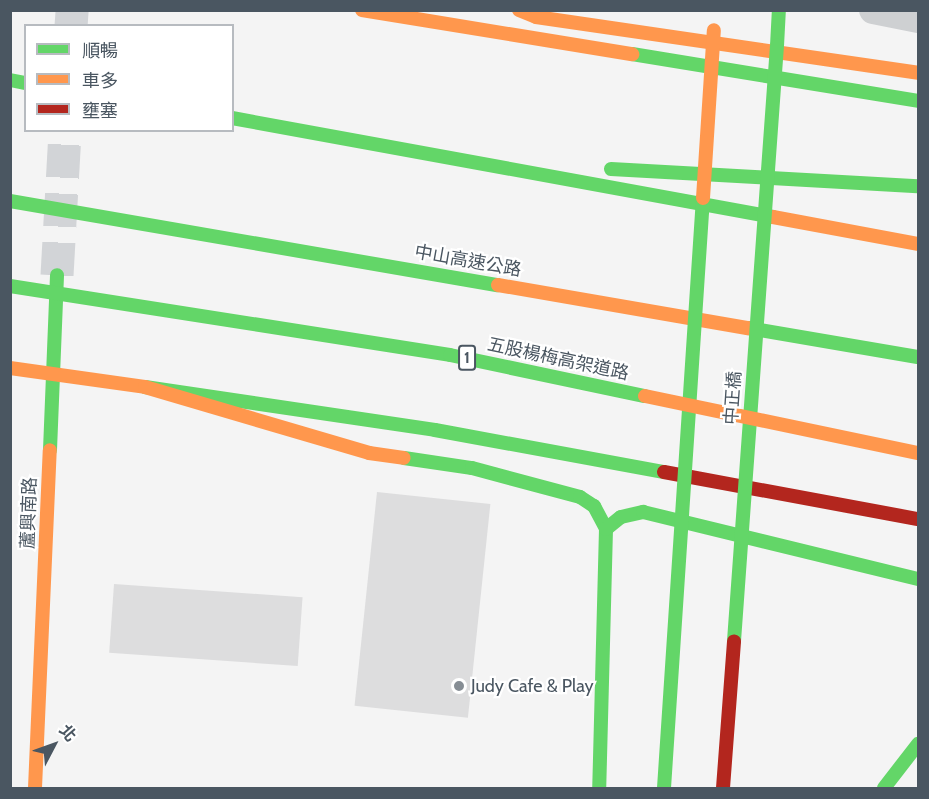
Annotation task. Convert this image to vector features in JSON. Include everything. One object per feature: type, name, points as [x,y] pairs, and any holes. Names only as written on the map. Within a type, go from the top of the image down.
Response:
[{"type":"main road","points":[[362,10],[918,101]]},
{"type":"main road","points":[[519,10],[536,17],[918,73]]},
{"type":"main road","points":[[664,789],[716,10]]},
{"type":"main road","name":"中正橋","points":[[723,789],[779,10]]},
{"type":"main road","points":[[234,118],[478,161],[918,244]]},
{"type":"main road","points":[[478,161],[918,186]]},
{"type":"main road","name":"中山高速公路","points":[[10,201],[918,357]]},
{"type":"main road","name":"蘆興南路","points":[[35,789],[57,275]]},
{"type":"main road","name":"五股楊梅高架道路","points":[[10,286],[450,355],[918,453]]},
{"type":"main road","points":[[10,368],[52,372],[446,432],[918,519]]},
{"type":"main road","points":[[145,387],[369,453],[472,468],[580,497],[594,506],[606,529],[599,789]]},
{"type":"main road","points":[[606,529],[621,517],[643,512],[918,579]]},
{"type":"main road","points":[[884,789],[918,744]]},
{"type":"street","points":[[873,10],[918,19]]},
{"type":"building","points":[[377,492],[490,504],[468,718],[355,706]]},
{"type":"building","points":[[114,584],[303,597],[298,666],[109,653]]},
{"type":"tunnel","points":[[71,24],[72,10]]},
{"type":"tunnel","points":[[57,275],[65,132]]},
{"type":"traffic: fast","points":[[777,46],[779,10]]},
{"type":"traffic: fast","points":[[734,641],[777,46]]},
{"type":"traffic: fast","points":[[632,54],[918,101]]},
{"type":"traffic: fast","points":[[10,80],[24,83]]},
{"type":"traffic: fast","points":[[234,118],[773,217]]},
{"type":"traffic: fast","points":[[611,169],[918,186]]},
{"type":"traffic: fast","points":[[664,788],[703,198]]},
{"type":"traffic: fast","points":[[10,201],[498,285]]},
{"type":"traffic: fast","points":[[50,450],[57,275]]},
{"type":"traffic: fast","points":[[10,286],[450,355],[645,396]]},
{"type":"traffic: fast","points":[[748,328],[918,357]]},
{"type":"traffic: fast","points":[[145,387],[435,430],[664,472]]},
{"type":"traffic: fast","points":[[404,458],[472,468],[580,497],[594,506],[606,529],[599,788]]},
{"type":"traffic: fast","points":[[606,529],[621,517],[643,512],[918,579]]},
{"type":"traffic: fast","points":[[884,788],[918,744]]},
{"type":"traffic: slow","points":[[362,10],[632,54]]},
{"type":"traffic: slow","points":[[519,10],[536,17],[918,73]]},
{"type":"traffic: slow","points":[[703,198],[714,30]]},
{"type":"traffic: slow","points":[[773,217],[918,244]]},
{"type":"traffic: slow","points":[[498,285],[748,328]]},
{"type":"traffic: slow","points":[[10,368],[145,387],[369,453],[404,458]]},
{"type":"traffic: slow","points":[[645,396],[918,453]]},
{"type":"traffic: slow","points":[[35,788],[50,450]]},
{"type":"traffic: jam","points":[[664,472],[918,519]]},
{"type":"traffic: jam","points":[[723,788],[734,641]]},
{"type":"place","name":"Judy Cafe & Play","points":[[459,686]]}]
